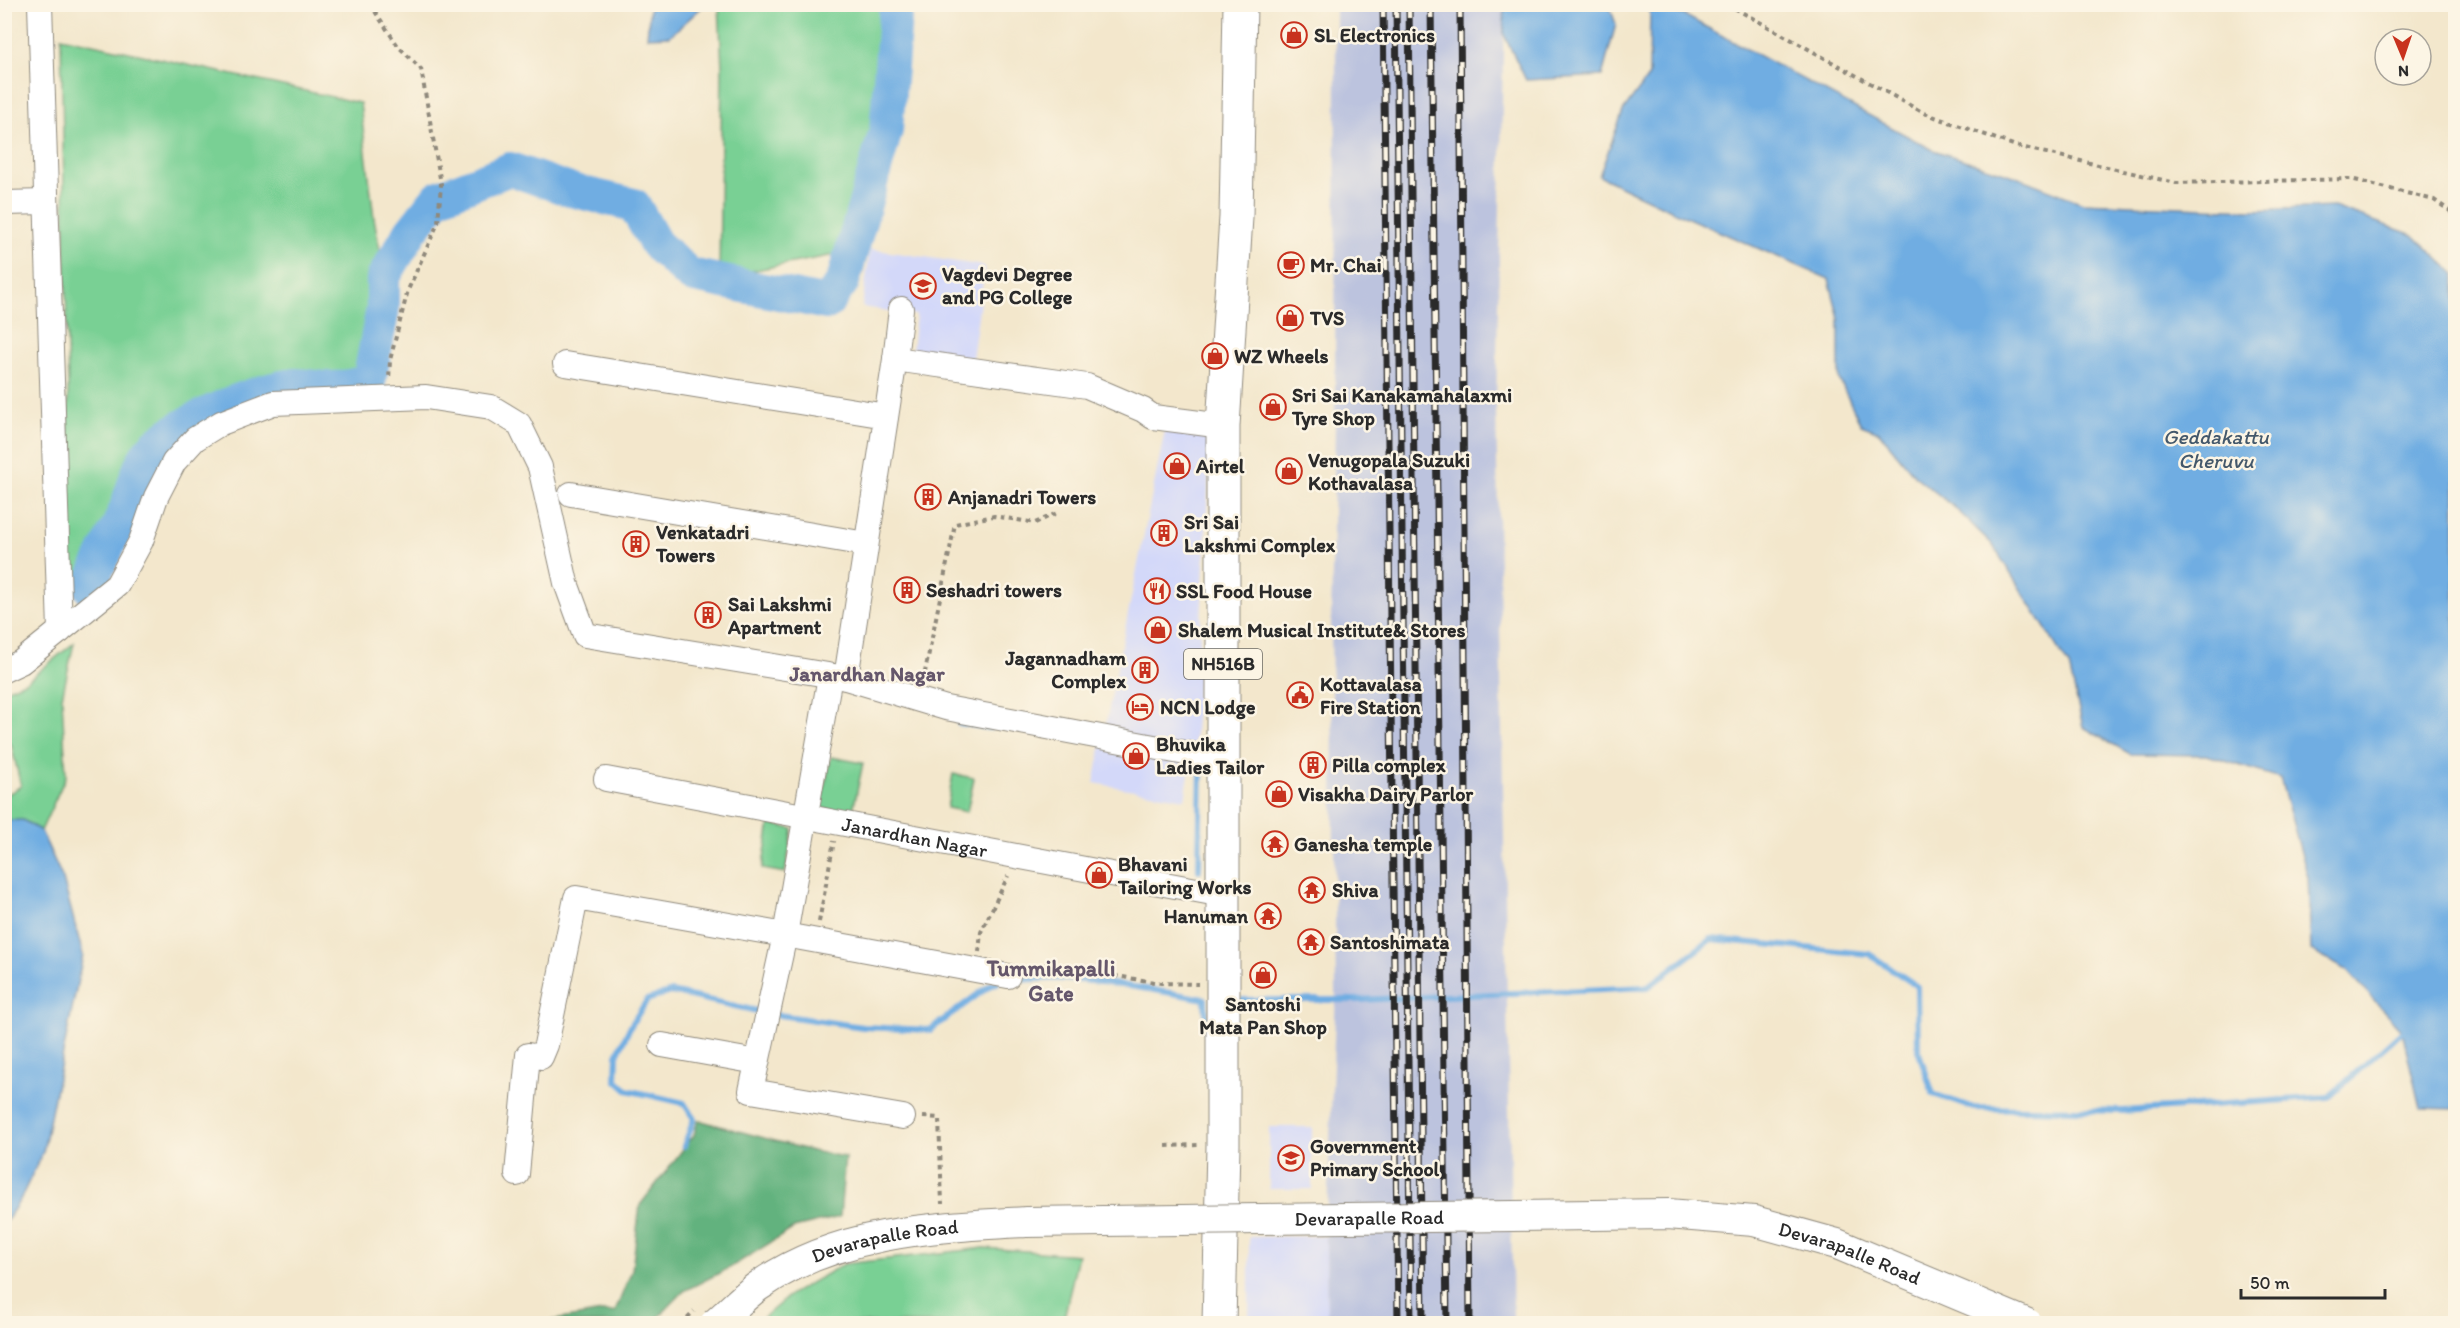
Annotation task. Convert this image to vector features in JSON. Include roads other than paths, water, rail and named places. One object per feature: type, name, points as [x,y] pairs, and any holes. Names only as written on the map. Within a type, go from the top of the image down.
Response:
[{"type":"highway","name":"NH516B","points":[[1219,1323],[1223,1145],[1223,426],[1236,217],[1240,4]]},
{"type":"main road","name":"Devarapalle Road","points":[[715,1323],[757,1287],[811,1257],[883,1234],[940,1227],[1026,1222],[1668,1214],[1754,1221],[1837,1244],[2028,1323]]},
{"type":"street","points":[[40,4],[60,631]]},
{"type":"street","points":[[4,203],[46,202]]},
{"type":"street","points":[[901,309],[866,544],[807,816],[786,936],[751,1091],[903,1117]]},
{"type":"street","points":[[895,359],[1087,386],[1143,410],[1153,417],[1223,426]]},
{"type":"street","points":[[565,364],[886,416]]},
{"type":"street","points":[[4,670],[21,662],[117,585],[141,541],[156,497],[174,462],[195,439],[221,423],[273,403],[426,397],[491,407],[519,424],[540,467],[566,583],[585,635],[838,677],[946,708],[1222,760]]},
{"type":"street","points":[[572,494],[866,544]]},
{"type":"street","name":"Janardhan Nagar","points":[[606,779],[1223,895]]},
{"type":"street","points":[[517,1174],[528,1055],[542,1057],[546,1046],[576,898],[1008,976]]},
{"type":"street","points":[[662,1045],[757,1062]]},
{"type":"water","points":[[650,5],[700,5],[701,8],[670,36],[647,37]]},
{"type":"water","points":[[1504,5],[1609,5],[1616,24],[1602,76],[1526,80],[1504,35]]},
{"type":"water","name":"Geddakattu Cheruvu","points":[[1650,5],[1684,15],[1933,150],[2011,175],[2083,203],[2253,210],[2334,207],[2413,235],[2455,274],[2455,1109],[2420,1108],[2402,1031],[2347,970],[2311,951],[2308,877],[2280,778],[2206,755],[2130,754],[2083,727],[2069,666],[1992,544],[1954,507],[1915,476],[1879,432],[1861,425],[1839,379],[1839,318],[1829,279],[1688,218],[1599,176],[1623,111],[1649,76]]},
{"type":"water","points":[[23,820],[41,831],[63,879],[83,955],[43,1152],[20,1200],[5,1223],[4,822]]},
{"type":"waterway","points":[[90,588],[124,513],[140,467],[148,453],[159,442],[217,409],[280,387],[296,385],[338,388],[369,382],[383,308],[383,278],[411,231],[437,198],[510,169],[570,190],[634,205],[656,244],[690,275],[827,303],[843,281],[886,130],[896,4]]},
{"type":"waterway","points":[[959,723],[990,728]]},
{"type":"waterway","points":[[1198,765],[1201,766],[1199,870]]},
{"type":"waterway","points":[[1242,1000],[1357,1000],[1648,987],[1711,939],[1869,954],[1917,986],[1918,1050],[1933,1094],[1974,1108],[2123,1111],[2329,1097],[2402,1031]]},
{"type":"waterway","points":[[1013,981],[1036,979],[1085,981],[1205,999],[1207,1033]]},
{"type":"waterway","points":[[772,1014],[863,1027],[930,1030],[992,984],[997,983]]},
{"type":"waterway","points":[[684,1146],[694,1119],[684,1103],[627,1090],[616,1080],[617,1055],[630,1027],[647,1000],[671,992],[762,1012]]},
{"type":"railway","points":[[1383,4],[1398,1324]]},
{"type":"railway","points":[[1396,4],[1411,1324]]},
{"type":"railway","points":[[1409,4],[1423,1324]]},
{"type":"railway","points":[[1431,4],[1447,1324]]},
{"type":"railway","points":[[1460,4],[1470,1324]]},
{"type":"place","name":"SL Electronics","points":[[1294,35]]},
{"type":"place","name":"Mr. Chai","points":[[1291,265]]},
{"type":"place","name":"Vagdevi Degree and PG College","points":[[923,286]]},
{"type":"place","name":"TVS","points":[[1290,318]]},
{"type":"place","name":"WZ Wheels","points":[[1215,356]]},
{"type":"place","name":"Sri Sai Kanakamahalaxmi Tyre Shop","points":[[1273,407]]},
{"type":"place","name":"Airtel","points":[[1177,466]]},
{"type":"place","name":"Venugopala Suzuki Kothavalasa","points":[[1289,471]]},
{"type":"place","name":"Anjanadri Towers","points":[[928,497]]},
{"type":"place","name":"Sri Sai Lakshmi Complex","points":[[1164,533]]},
{"type":"place","name":"Venkatadri Towers","points":[[636,544]]},
{"type":"place","name":"Seshadri towers","points":[[907,590]]},
{"type":"place","name":"SSL Food House","points":[[1157,591]]},
{"type":"place","name":"Sai Lakshmi Apartment","points":[[708,615]]},
{"type":"place","name":"Shalem Musical Institute& Stores","points":[[1158,630]]},
{"type":"place","name":"Jagannadham Complex","points":[[1145,670]]},
{"type":"place","name":"Kottavalasa Fire Station","points":[[1300,695]]},
{"type":"place","name":"NCN Lodge","points":[[1140,707]]},
{"type":"place","name":"Bhuvika Ladies Tailor","points":[[1136,756]]},
{"type":"place","name":"Pilla complex","points":[[1313,765]]},
{"type":"place","name":"Visakha Dairy Parlor","points":[[1279,794]]},
{"type":"place","name":"Ganesha temple","points":[[1275,844]]},
{"type":"place","name":"Bhavani Tailoring Works","points":[[1099,875]]},
{"type":"place","name":"Shiva","points":[[1312,890]]},
{"type":"place","name":"Hanuman","points":[[1268,916]]},
{"type":"place","name":"Santoshimata","points":[[1311,942]]},
{"type":"place","name":"Santoshi Mata Pan Shop","points":[[1263,975]]},
{"type":"place","name":"Government Primary School","points":[[1291,1158]]},
{"type":"district","name":"Janardhan Nagar","points":[[867,673]]},
{"type":"district","name":"Tummikapalli Gate","points":[[1051,980]]}]
